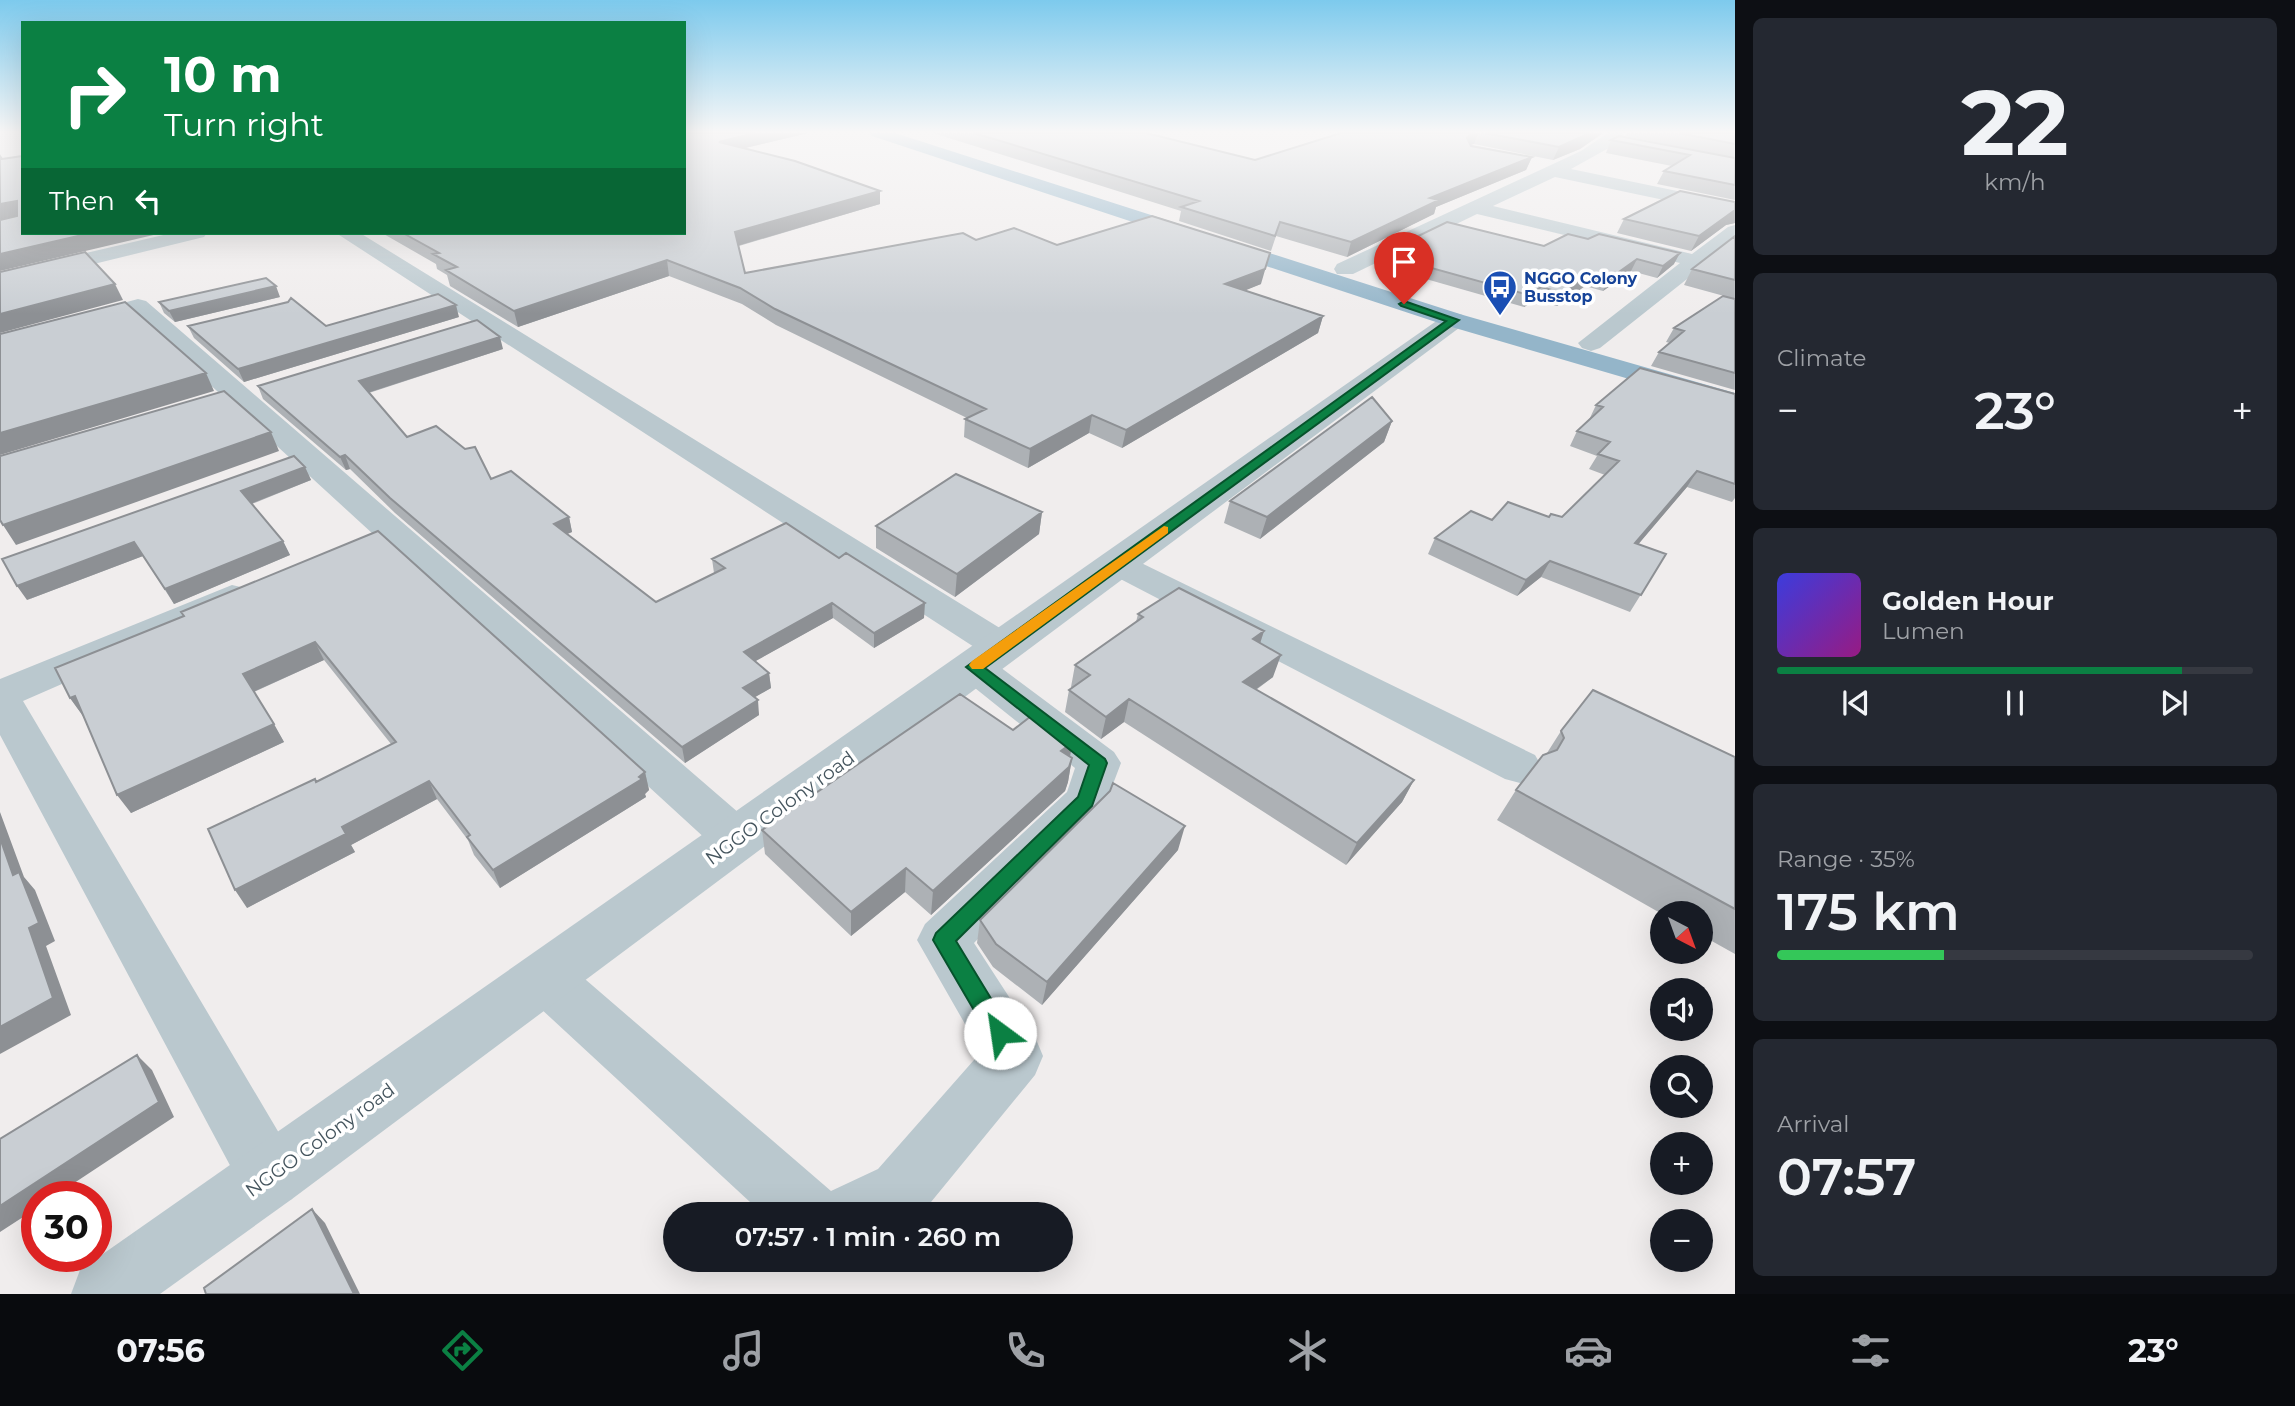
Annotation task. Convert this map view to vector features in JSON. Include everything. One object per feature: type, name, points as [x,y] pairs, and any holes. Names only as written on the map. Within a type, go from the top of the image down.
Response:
[{"type":"highway","points":[[1073,193],[1735,401]]},
{"type":"highway","points":[[1102,193],[1345,269],[1462,314],[1591,343],[1735,384]]},
{"type":"street","points":[[1345,269],[1507,193]]},
{"type":"street","points":[[1664,193],[1735,209]]},
{"type":"street","points":[[1476,208],[1696,261]]},
{"type":"street","points":[[1591,343],[1735,231]]},
{"type":"street","points":[[0,280],[189,235]]},
{"type":"street","points":[[349,235],[485,320],[988,657],[1098,763],[1086,801],[943,940],[1015,1056],[900,1191],[878,1202]]},
{"type":"street","points":[[0,344],[138,306],[182,331],[292,460],[388,529],[737,839]]},
{"type":"street","name":"NGGO Colony road","points":[[104,1294],[270,1177],[1462,314]]},
{"type":"street","points":[[445,332],[485,320]]},
{"type":"street","points":[[350,545],[388,529]]},
{"type":"street","points":[[1117,564],[1520,767]]},
{"type":"street","points":[[263,583],[0,696],[270,1177]]},
{"type":"street","points":[[545,978],[796,1202]]},
{"type":"building","points":[[0,193],[21,193],[21,235],[82,235],[0,254],[0,220],[17,216],[17,201],[0,204]]},
{"type":"building","points":[[686,193],[872,193],[735,232],[745,273],[963,233],[976,240],[1014,228],[1057,245],[1152,216],[1270,253],[1265,269],[1225,284],[1323,316],[1126,430],[1092,415],[1030,449],[965,419],[986,409],[775,309],[740,288],[667,260],[514,311],[446,270],[457,267],[433,254],[439,253],[407,235],[686,235]]},
{"type":"building","points":[[1174,193],[1441,193],[1430,198],[1439,200],[1351,242],[1280,222],[1275,236],[1181,207],[1199,201]]},
{"type":"building","points":[[1675,193],[1692,193],[1735,202],[1735,210],[1699,236],[1624,219]]},
{"type":"building","points":[[1447,222],[1544,246],[1568,234],[1588,239],[1599,234],[1680,253],[1663,266],[1637,259],[1609,279],[1591,274],[1563,293],[1541,287],[1529,295],[1381,254]]},
{"type":"building","points":[[1735,236],[1735,280],[1692,269]]},
{"type":"building","points":[[85,252],[115,284],[0,314],[0,272]]},
{"type":"building","points":[[266,278],[276,286],[169,311],[159,302]]},
{"type":"building","points":[[438,294],[456,305],[238,369],[188,326],[288,302],[291,298],[326,326]]},
{"type":"building","points":[[1723,296],[1735,299],[1735,373],[1659,352],[1684,331],[1674,328]]},
{"type":"building","points":[[125,302],[206,373],[0,433],[0,334]]},
{"type":"building","points":[[477,320],[500,337],[359,381],[407,437],[436,426],[465,449],[475,447],[491,479],[511,471],[569,517],[554,524],[656,602],[725,568],[712,559],[786,523],[839,558],[846,553],[925,603],[874,633],[832,603],[744,652],[769,673],[743,688],[758,700],[682,747],[390,498],[345,455],[340,457],[258,386]]},
{"type":"building","points":[[1640,368],[1735,394],[1735,484],[1697,471],[1635,543],[1666,554],[1641,595],[1550,561],[1526,580],[1435,538],[1471,511],[1492,520],[1508,502],[1549,517],[1551,514],[1562,517],[1619,461],[1598,454],[1610,442],[1577,431],[1603,407],[1596,405]]},
{"type":"building","points":[[224,391],[271,432],[3,525],[0,520],[0,456]]},
{"type":"building","points":[[1372,397],[1392,421],[1267,517],[1230,501]]},
{"type":"building","points":[[294,456],[305,467],[241,491],[283,541],[165,589],[134,542],[17,586],[2,559]]},
{"type":"building","points":[[956,474],[1042,512],[957,574],[876,526]]},
{"type":"building","points":[[378,531],[645,772],[639,777],[642,779],[493,870],[429,781],[342,827],[346,834],[235,890],[208,829],[315,779],[316,782],[396,742],[315,642],[243,674],[274,724],[117,795],[75,696],[70,698],[55,668],[184,616],[181,612]]},
{"type":"building","points":[[1179,588],[1264,631],[1253,639],[1281,655],[1243,682],[1414,780],[1357,843],[1129,699],[1106,717],[1069,690],[1090,675],[1075,665],[1143,617],[1138,614]]},
{"type":"building","points":[[1593,690],[1735,757],[1735,909],[1516,790],[1543,755],[1557,750],[1564,738],[1561,731]]},
{"type":"building","points":[[960,694],[1013,730],[1035,713],[1073,742],[1061,751],[1072,758],[1069,767],[933,891],[906,868],[851,912],[762,830]]},
{"type":"building","points":[[1113,783],[1185,826],[1047,982],[996,944],[980,920],[1110,791]]},
{"type":"building","points":[[0,838],[13,875],[19,872],[39,923],[29,928],[53,998],[0,1027]]},
{"type":"building","points":[[137,1055],[159,1102],[38,1181],[21,1181],[21,1192],[0,1206],[0,1139]]},
{"type":"building","points":[[312,1209],[354,1294],[206,1294],[204,1288]]},
{"type":"slow traffic","points":[[977,665],[1164,530]]},
{"type":"place","name":"NGGO Colony Busstop","points":[[1500,317]]},
{"type":"route","points":[[1000,1033],[943,940],[1086,801],[1098,763],[974,667],[1454,320],[1404,304]]}]
